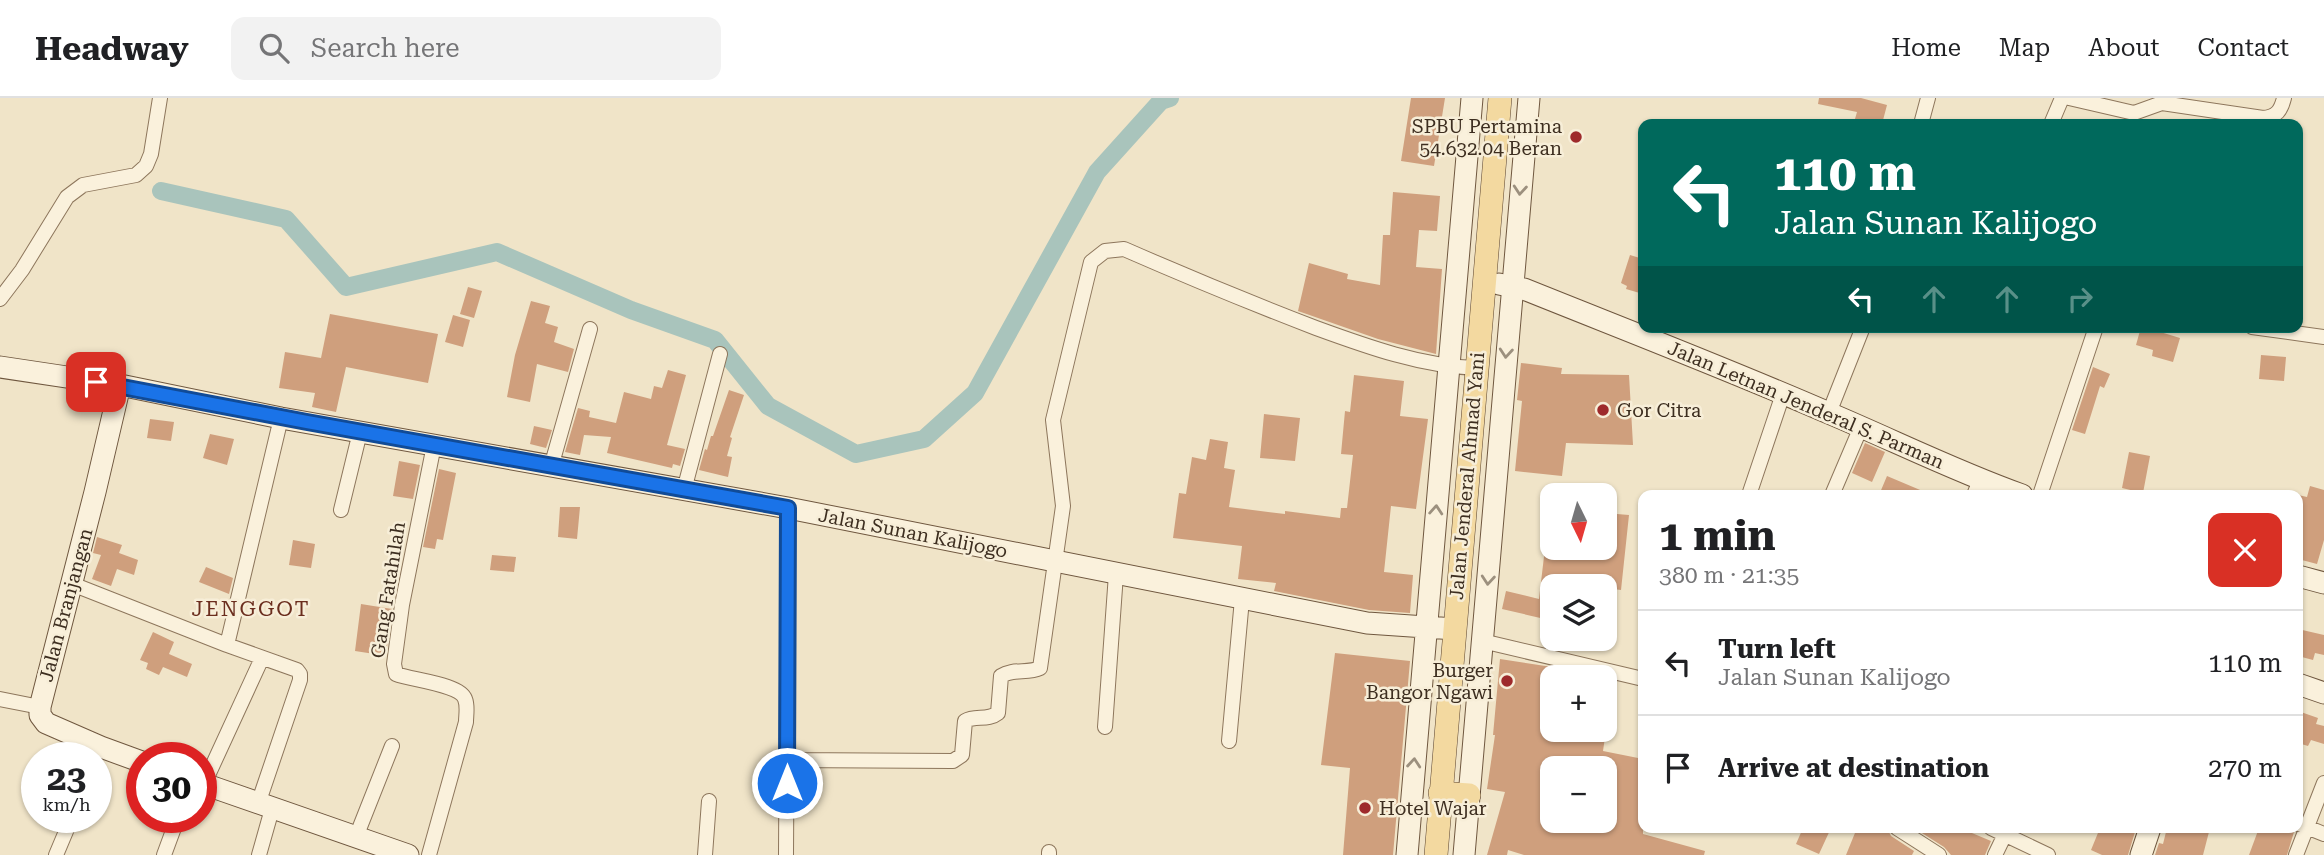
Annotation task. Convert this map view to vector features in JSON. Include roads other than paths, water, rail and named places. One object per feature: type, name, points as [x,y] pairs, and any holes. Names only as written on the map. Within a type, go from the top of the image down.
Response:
[{"type":"main road","name":"Jalan Jenderal Ahmad Yani","points":[[1436,855],[1500,98]]},
{"type":"main road","points":[[1440,793],[1469,795]]},
{"type":"street","points":[[0,299],[22,270],[67,197],[83,185],[136,174],[146,166],[152,154],[160,98]]},
{"type":"street","points":[[1407,855],[1472,98]]},
{"type":"street","points":[[1464,855],[1529,98]]},
{"type":"street","points":[[1922,119],[1928,98]]},
{"type":"street","points":[[2053,119],[2062,98]]},
{"type":"street","points":[[2069,98],[2134,113],[2164,100],[2263,118],[2275,115],[2281,109],[2284,98]]},
{"type":"street","points":[[787,760],[944,761],[959,758],[962,755],[965,721],[990,718],[998,713],[1001,676],[1007,671],[1040,668],[1063,506],[1053,420],[1091,262],[1105,251],[1124,249],[1236,298],[1357,343],[1448,367],[1476,368]]},
{"type":"street","name":"Jalan Letnan Jenderal S. Parman","points":[[1483,282],[1524,289],[1829,413],[1977,488]]},
{"type":"street","points":[[551,467],[590,330]]},
{"type":"street","points":[[1829,413],[1861,333]]},
{"type":"street","points":[[2042,490],[2094,333]]},
{"type":"street","points":[[2295,333],[2324,337]]},
{"type":"street","points":[[684,490],[720,354]]},
{"type":"street","name":"Jalan Sunan Kalijogo","points":[[0,367],[120,385],[281,418],[788,508],[1367,623],[1455,629]]},
{"type":"street","name":"Jalan Branjangan","points":[[80,742],[46,723],[40,715],[40,707],[120,385]]},
{"type":"street","points":[[1751,490],[1783,394]]},
{"type":"street","points":[[227,645],[281,418]]},
{"type":"street","points":[[1834,490],[1861,427]]},
{"type":"street","points":[[341,510],[359,432]]},
{"type":"street","name":"Gang Fatahilah","points":[[429,855],[466,722],[466,700],[462,693],[452,688],[396,674],[394,664],[404,593],[434,445]]},
{"type":"street","points":[[786,855],[788,508]]},
{"type":"street","points":[[1105,727],[1116,574]]},
{"type":"street","points":[[2303,577],[2324,583]]},
{"type":"street","points":[[72,584],[297,670],[300,674],[265,806],[259,855]]},
{"type":"street","points":[[1229,741],[1242,599]]},
{"type":"street","points":[[1482,641],[1638,678]]},
{"type":"street","points":[[217,753],[262,658]]},
{"type":"street","points":[[2303,686],[2324,693]]},
{"type":"street","points":[[0,699],[40,707]]},
{"type":"street","points":[[356,837],[392,746]]},
{"type":"street","points":[[2303,823],[2324,783]]},
{"type":"street","points":[[217,788],[408,855]]},
{"type":"street","points":[[705,855],[709,801]]},
{"type":"street","points":[[2303,825],[2324,834]]},
{"type":"street","points":[[56,855],[65,833]]},
{"type":"street","points":[[164,855],[172,833]]},
{"type":"street","points":[[1905,833],[1939,855]]},
{"type":"street","points":[[1995,855],[2000,833]]},
{"type":"street","points":[[2007,833],[2048,855]]},
{"type":"street","points":[[2141,855],[2148,833]]},
{"type":"street","points":[[2296,855],[2300,833]]},
{"type":"waterway","points":[[161,191],[286,219],[346,287],[497,252],[631,310],[715,340],[768,406],[856,454],[924,439],[975,393],[1097,172],[1161,101],[1170,98]]},
{"type":"place","name":"SPBU Pertamina 54.632.04 Beran","points":[[1576,137]]},
{"type":"place","name":"Gor Citra","points":[[1603,410]]},
{"type":"place","name":"Burger Bangor Ngawi","points":[[1507,681]]},
{"type":"place","name":"Hotel Wajar","points":[[1365,808]]},
{"type":"district","name":"JENGGOT","points":[[251,609]]}]
